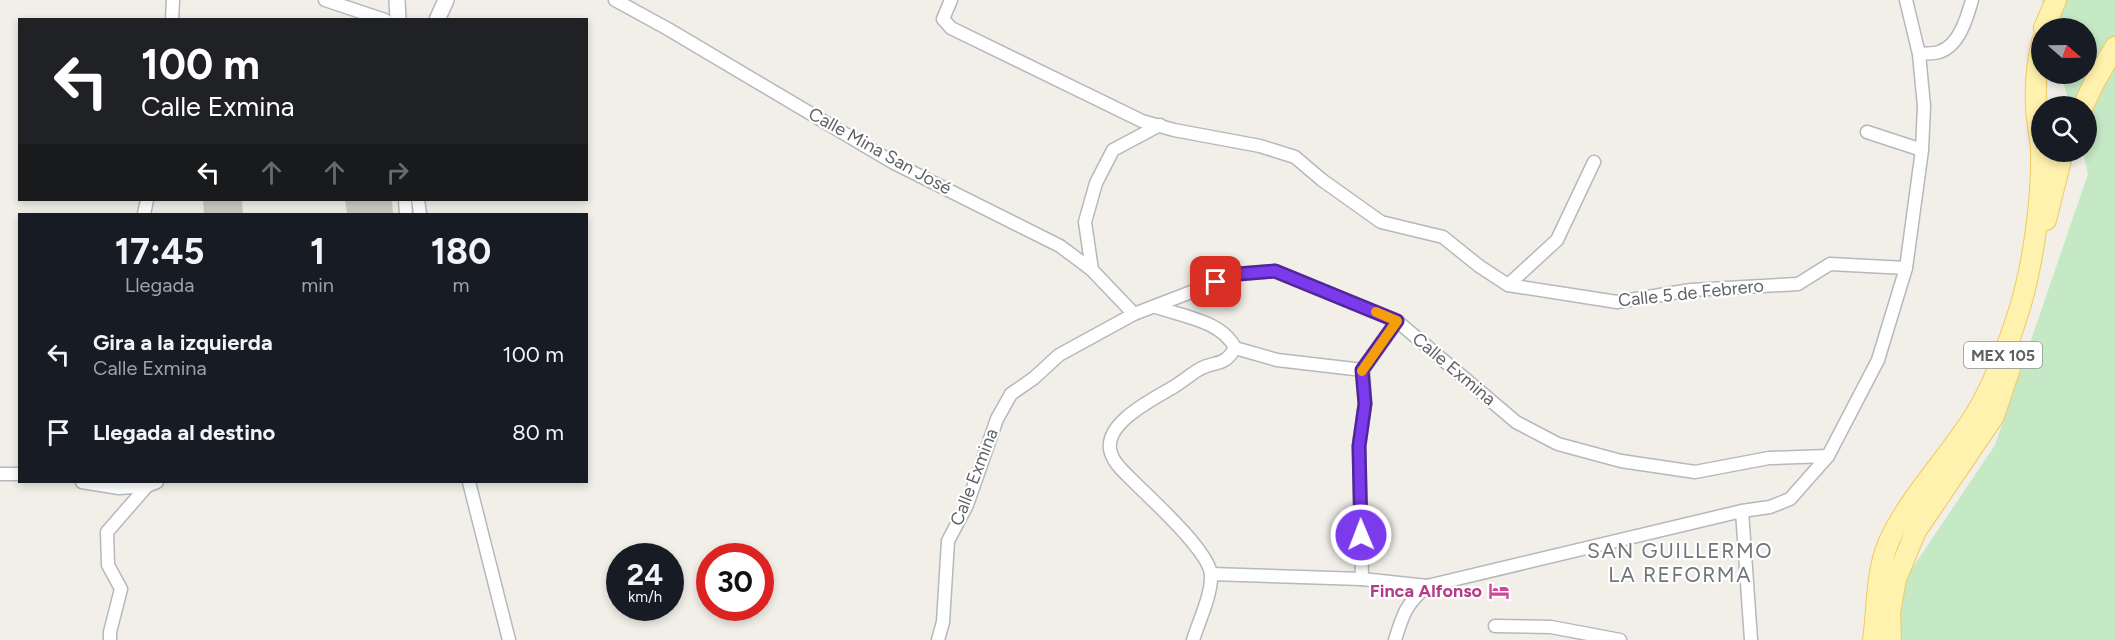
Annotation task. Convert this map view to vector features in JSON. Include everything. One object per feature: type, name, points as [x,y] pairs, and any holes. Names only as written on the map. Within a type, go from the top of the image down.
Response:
[{"type":"main road","points":[[2048,18],[2056,0]]},
{"type":"main road","points":[[2088,96],[2115,47]]},
{"type":"main road","name":"MEX 105","points":[[1873,640],[1878,585],[1883,558],[1892,534],[1928,479],[1973,419],[2000,364],[2021,302],[2032,247],[2038,196],[2041,150],[2036,106],[2037,84]]},
{"type":"main road","name":"MEX 105","points":[[1892,640],[1890,612],[1896,579],[1916,531],[1994,416],[2027,312],[2061,162]]},
{"type":"street","points":[[172,18],[173,0]]},
{"type":"street","points":[[325,0],[379,18]]},
{"type":"street","points":[[397,0],[398,18]]},
{"type":"street","points":[[438,18],[446,0]]},
{"type":"street","name":"Calle Mina San José","points":[[615,0],[894,163],[1060,246],[1092,270],[1134,314]]},
{"type":"street","points":[[951,0],[943,19],[951,28],[1142,122],[1160,125]]},
{"type":"street","points":[[1212,574],[1362,579],[1427,586],[1742,511],[1770,507],[1790,499],[1828,456],[1878,360],[1906,268],[1922,150],[1924,106],[1919,54],[1906,0]]},
{"type":"street","points":[[1919,54],[1938,52],[1952,46],[1967,18],[1972,0]]},
{"type":"street","points":[[1092,270],[1085,222],[1096,183],[1113,150],[1160,125]]},
{"type":"street","name":"Calle 5 de Febrero","points":[[1160,125],[1174,130],[1260,146],[1295,157],[1322,180],[1381,222],[1443,237],[1479,266],[1508,285],[1617,302],[1691,290],[1798,284],[1830,264],[1906,268]]},
{"type":"street","points":[[1867,132],[1922,150]]},
{"type":"street","points":[[1508,285],[1557,240],[1594,162]]},
{"type":"street","name":"Calle Exmina","points":[[938,640],[943,622],[948,541],[967,506],[997,418],[1011,394],[1034,378],[1059,355],[1134,314],[1238,274],[1275,271],[1397,321],[1516,422],[1558,444],[1621,461],[1695,472],[1769,458],[1828,456]]},
{"type":"street","points":[[1156,307],[1215,327],[1230,338],[1235,348]]},
{"type":"street","points":[[1362,579],[1359,446],[1365,404],[1362,370],[1397,321]]},
{"type":"street","points":[[1235,348],[1277,360],[1362,370]]},
{"type":"street","points":[[1192,640],[1207,600],[1212,574],[1208,562],[1184,531],[1117,465],[1109,448],[1113,433],[1130,413],[1200,368],[1229,359],[1235,348]]},
{"type":"street","points":[[0,474],[18,474]]},
{"type":"street","points":[[88,483],[119,488],[152,484]]},
{"type":"street","points":[[469,483],[509,640]]},
{"type":"street","points":[[110,640],[121,589],[108,565],[107,532],[152,484]]},
{"type":"street","points":[[1742,511],[1751,640]]},
{"type":"street","points":[[1395,640],[1403,615],[1412,599],[1427,586]]},
{"type":"street","points":[[1495,626],[1551,627],[1620,640]]},
{"type":"green space","points":[[2042,0],[2115,0],[2115,640],[1864,640],[1995,445],[2088,174],[2085,162],[2097,162],[2097,96],[2067,96],[2064,84],[2097,84],[2097,18],[2046,18]]},
{"type":"building","points":[[203,201],[242,201],[243,213],[204,213]]},
{"type":"building","points":[[345,201],[392,201],[393,213],[347,213]]},
{"type":"slow traffic","points":[[1362,371],[1397,321],[1376,312]]},
{"type":"place","name":"Finca Alfonso","points":[[1499,591]]},
{"type":"district","name":"SAN GUILLERMO LA REFORMA","points":[[1680,562]]},
{"type":"route","points":[[1216,282],[1238,274],[1275,271],[1397,321],[1362,370],[1365,404],[1359,446],[1361,535]]}]
